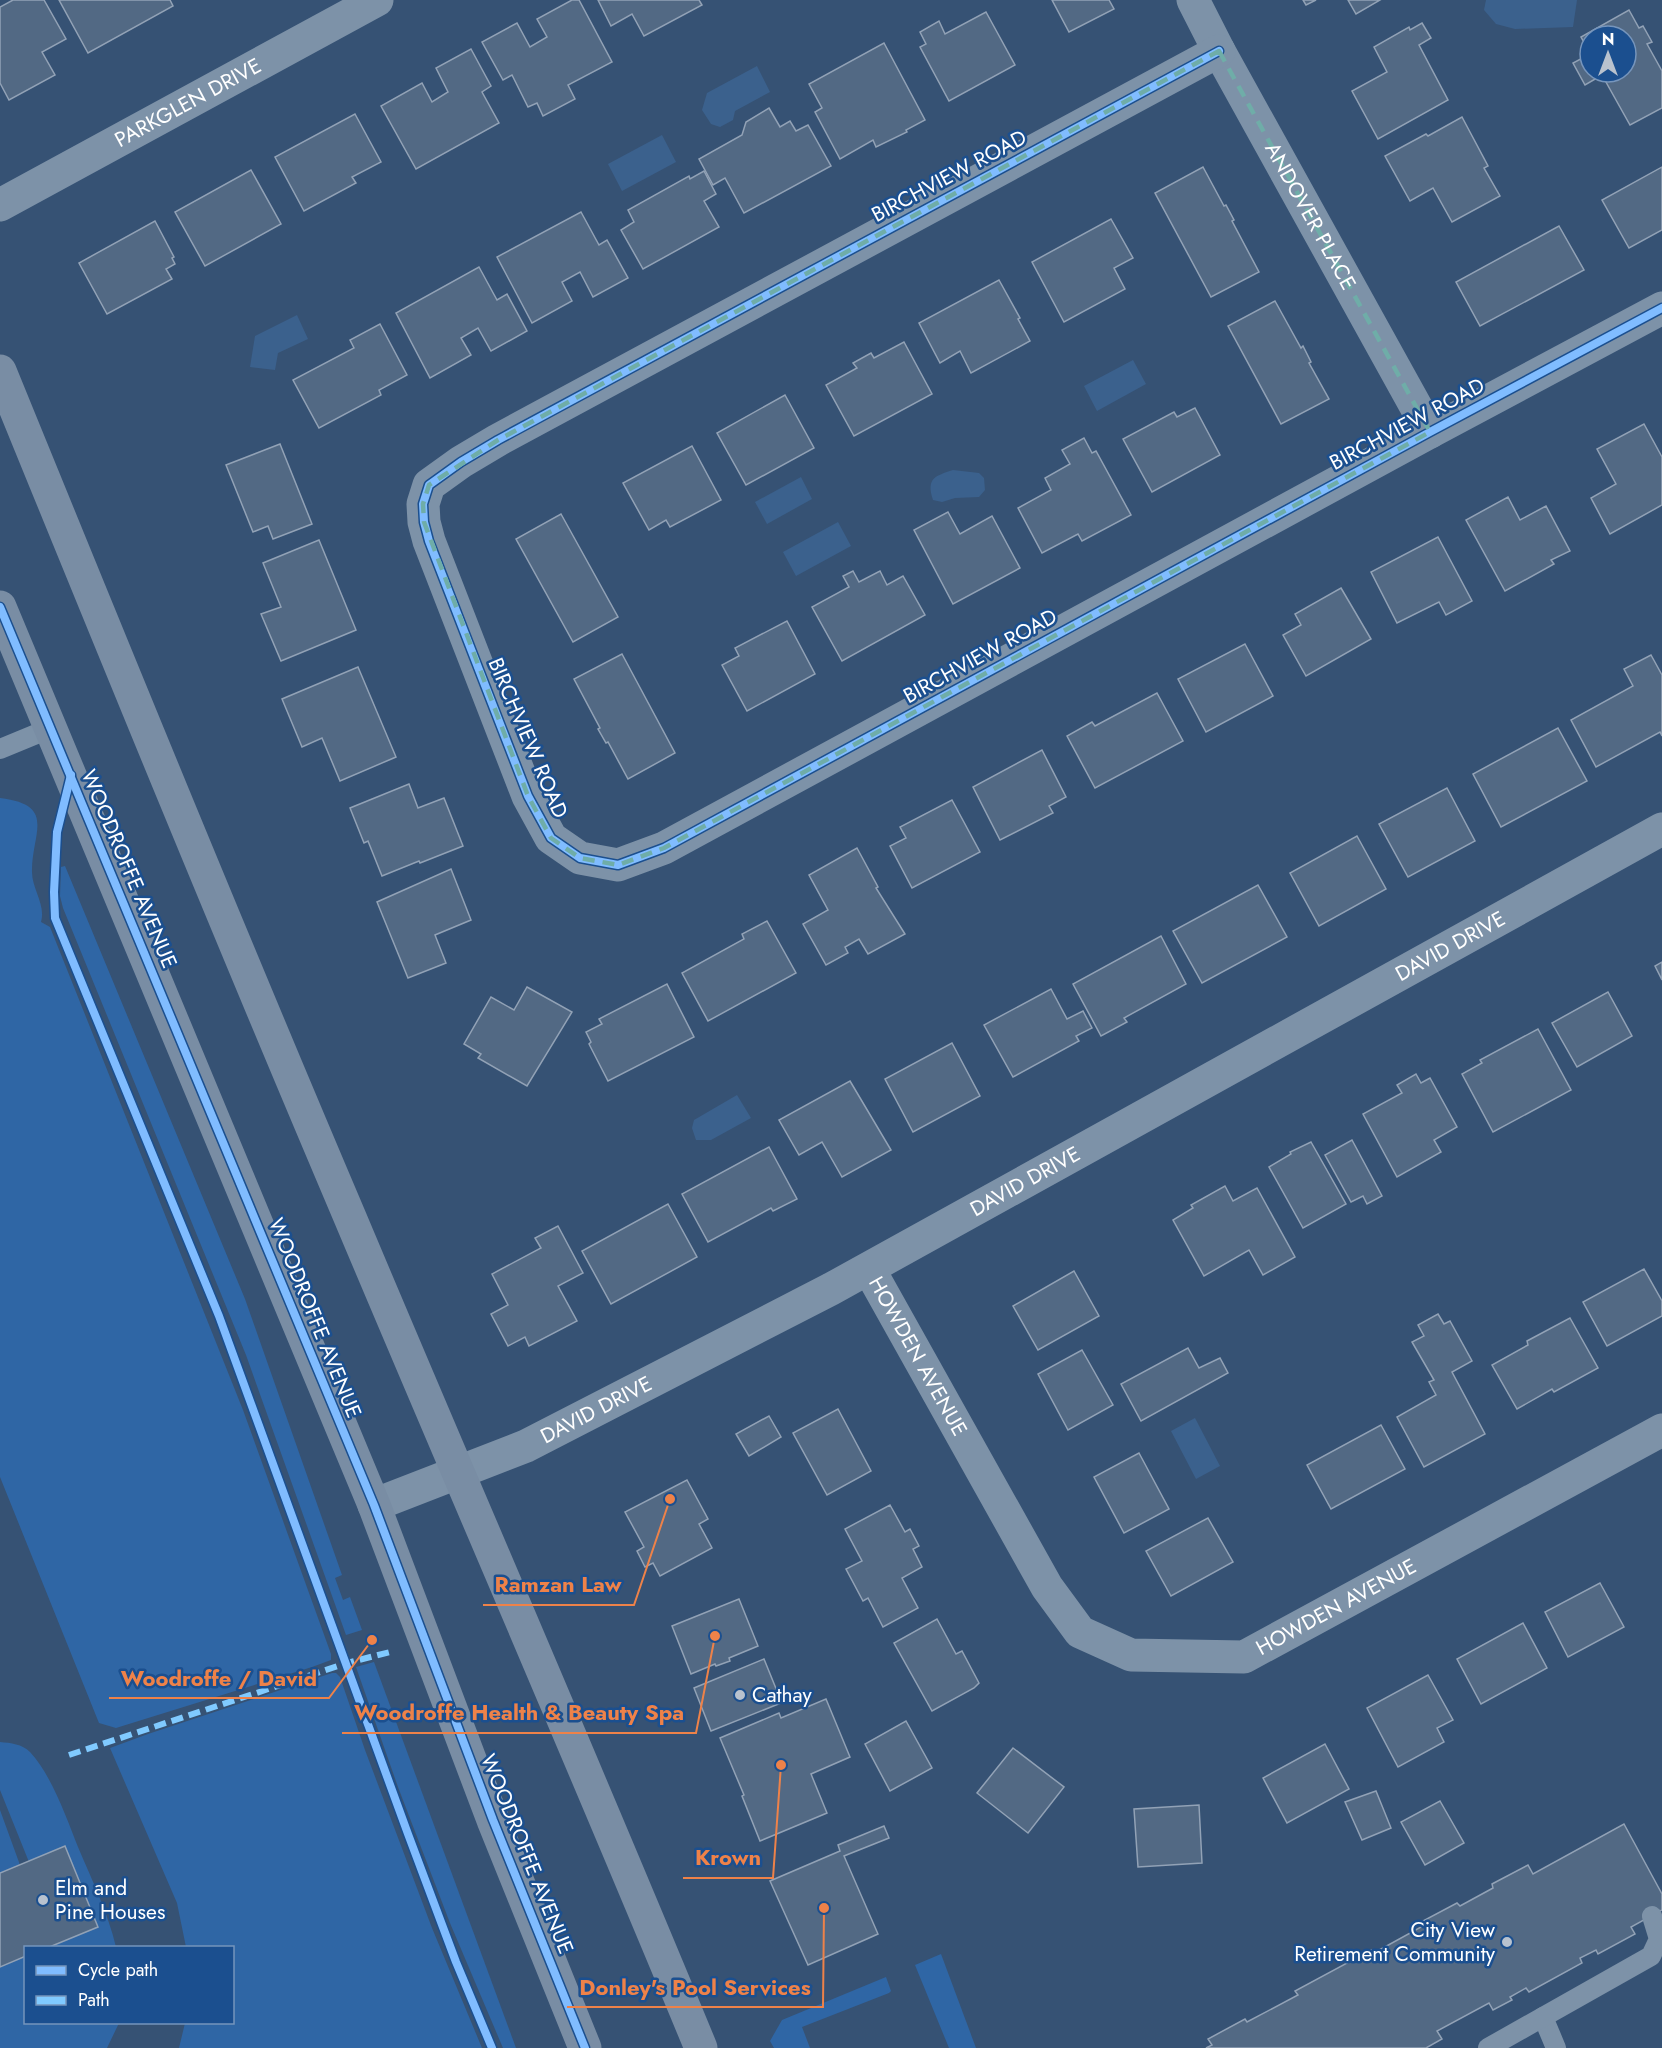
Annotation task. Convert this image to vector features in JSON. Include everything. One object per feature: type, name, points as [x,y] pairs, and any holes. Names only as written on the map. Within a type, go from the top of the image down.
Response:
[{"type":"main road","points":[[0,371],[141,718],[701,2048]]},
{"type":"main road","name":"WOODROFFE AVENUE","points":[[0,607],[374,1505],[493,1820],[585,2048]]},
{"type":"street","name":"PARKGLEN DRIVE","points":[[0,205],[377,0]]},
{"type":"street","name":"ANDOVER PLACE","points":[[1193,0],[1430,432]]},
{"type":"street","name":"BIRCHVIEW ROAD","points":[[1219,51],[498,440],[429,485],[423,504],[424,522],[429,541],[528,796],[551,838],[580,858],[618,865],[664,848],[1662,308]]},
{"type":"street","name":"DAVID DRIVE","points":[[374,1505],[526,1446],[869,1269],[1662,829]]},
{"type":"street","name":"HOWDEN AVENUE","points":[[869,1269],[1047,1587],[1080,1632],[1131,1656],[1244,1657],[1662,1430]]},
{"type":"lane","points":[[0,749],[51,728]]},
{"type":"lane","points":[[1488,2048],[1651,1956],[1659,1939],[1652,1916]]},
{"type":"lane","points":[[1543,2017],[1556,2048]]},
{"type":"highlighted area","points":[[1219,51],[1430,432],[664,848],[618,865],[580,858],[551,838],[528,796],[424,522],[423,504],[429,485],[498,440]]},
{"type":"shaded area","points":[[1486,0],[1577,0],[1573,27],[1515,29],[1496,24],[1484,10]]},
{"type":"shaded area","points":[[757,66],[770,92],[735,111],[733,120],[720,127],[711,124],[702,110],[707,93]]},
{"type":"shaded area","points":[[662,135],[676,162],[622,191],[608,164]]},
{"type":"shaded area","points":[[297,315],[308,339],[278,353],[275,370],[250,367],[255,336]]},
{"type":"shaded area","points":[[1133,360],[1146,384],[1097,411],[1084,386]]},
{"type":"shaded area","points":[[953,470],[979,473],[984,478],[985,490],[979,497],[955,498],[942,502],[933,500],[931,487],[934,479]]},
{"type":"shaded area","points":[[801,477],[812,499],[767,524],[755,502]]},
{"type":"shaded area","points":[[838,522],[851,546],[796,576],[783,552]]},
{"type":"shaded area","points":[[0,798],[29,807],[35,814],[37,834],[32,872],[42,909],[41,922],[50,927],[243,1410],[331,1654],[331,1660],[312,1667],[116,1728],[99,1723],[0,1477]]},
{"type":"shaded area","points":[[65,866],[245,1299],[342,1575],[335,1578],[343,1600],[350,1597],[362,1630],[346,1635],[246,1355],[63,908],[60,896],[61,867]]},
{"type":"shaded area","points":[[737,1095],[751,1118],[711,1140],[696,1140],[692,1128],[694,1120]]},
{"type":"shaded area","points":[[1195,1418],[1220,1466],[1196,1479],[1171,1431]]},
{"type":"shaded area","points":[[374,1662],[516,2048],[503,2048],[450,1923],[398,1787],[356,1667]]},
{"type":"shaded area","points":[[336,1673],[340,1677],[432,1928],[482,2048],[179,2048],[185,2024],[234,2024],[234,1946],[186,1946],[177,1903],[110,1748]]},
{"type":"shaded area","points":[[0,1742],[16,1744],[27,1749],[38,1761],[58,1797],[109,1922],[116,1946],[47,1946],[29,1862],[0,1790]]},
{"type":"shaded area","points":[[0,1810],[20,1865],[0,1873]]},
{"type":"shaded area","points":[[941,1954],[976,2048],[949,2048],[915,1965]]},
{"type":"shaded area","points":[[24,1956],[24,2024],[119,2024],[107,2048],[0,2048],[0,1967]]},
{"type":"shaded area","points":[[886,1977],[891,1991],[889,1993],[802,2027],[810,2048],[774,2048],[770,2041],[782,2020]]},
{"type":"building","points":[[13,0],[44,0],[66,39],[42,52],[55,75],[9,100],[0,83],[0,7]]},
{"type":"building","points":[[59,0],[170,0],[173,6],[88,53]]},
{"type":"building","points":[[572,0],[579,0],[612,62],[568,85],[575,99],[543,116],[537,103],[528,107],[512,75],[503,80],[482,42],[517,23],[530,47],[547,37],[537,19]]},
{"type":"building","points":[[598,0],[699,0],[702,5],[644,36],[632,14],[611,26]]},
{"type":"building","points":[[1052,0],[1109,0],[1114,9],[1069,32]]},
{"type":"building","points":[[1303,0],[1316,0],[1306,5]]},
{"type":"building","points":[[1348,0],[1380,0],[1356,14]]},
{"type":"building","points":[[1629,10],[1637,24],[1604,24]]},
{"type":"building","points":[[986,12],[1015,65],[949,101],[920,47],[926,44],[920,32],[939,21],[945,34]]},
{"type":"building","points":[[1422,23],[1431,38],[1419,45],[1448,100],[1378,139],[1352,91],[1387,72],[1374,47],[1409,27],[1410,30]]},
{"type":"building","points":[[1638,26],[1639,28],[1643,26],[1652,42],[1647,44],[1662,71],[1662,108],[1630,125],[1607,84],[1638,84]]},
{"type":"building","points":[[884,43],[925,120],[906,130],[907,132],[876,147],[873,140],[840,159],[815,112],[822,108],[809,84]]},
{"type":"building","points":[[471,49],[491,86],[482,92],[499,123],[416,169],[381,106],[422,83],[432,102],[448,92],[436,68]]},
{"type":"building","points":[[1578,60],[1578,72],[1573,63]]},
{"type":"building","points":[[769,108],[780,127],[790,121],[796,131],[808,125],[831,166],[744,213],[725,178],[713,185],[699,159],[742,135],[746,122]]},
{"type":"building","points":[[355,114],[381,162],[352,177],[356,183],[304,211],[275,157]]},
{"type":"building","points":[[1462,117],[1488,166],[1484,168],[1500,196],[1452,222],[1433,188],[1410,201],[1385,156]]},
{"type":"building","points":[[1203,167],[1234,220],[1232,221],[1259,272],[1211,297],[1155,193]]},
{"type":"building","points":[[1662,167],[1662,230],[1629,248],[1602,200]]},
{"type":"building","points":[[251,170],[281,224],[205,266],[175,212]]},
{"type":"building","points":[[704,171],[716,194],[704,201],[719,227],[643,269],[621,230],[634,222],[628,210],[689,176],[690,179]]},
{"type":"building","points":[[581,212],[599,245],[607,240],[628,278],[593,297],[580,272],[562,282],[572,301],[532,323],[497,257]]},
{"type":"building","points":[[1111,219],[1133,258],[1114,268],[1125,289],[1064,322],[1032,262]]},
{"type":"building","points":[[155,221],[174,257],[172,258],[175,264],[166,269],[172,279],[107,314],[79,263]]},
{"type":"building","points":[[1559,226],[1584,270],[1480,326],[1456,282]]},
{"type":"building","points":[[479,267],[497,300],[507,294],[527,331],[491,351],[478,328],[461,338],[471,355],[430,378],[396,313]]},
{"type":"building","points":[[999,280],[1030,341],[971,373],[960,351],[940,363],[919,323]]},
{"type":"building","points":[[1275,301],[1301,348],[1303,346],[1311,362],[1309,363],[1329,399],[1281,424],[1228,326]]},
{"type":"building","points":[[380,324],[407,375],[379,390],[381,395],[319,428],[293,380],[354,348],[350,340]]},
{"type":"building","points":[[904,342],[932,394],[854,436],[826,385],[857,368],[853,363],[871,353],[874,358]]},
{"type":"building","points":[[785,395],[814,448],[746,485],[717,433]]},
{"type":"building","points":[[1195,408],[1220,455],[1152,492],[1123,439],[1174,412],[1177,417]]},
{"type":"building","points":[[1644,424],[1662,457],[1662,505],[1610,534],[1591,498],[1616,484],[1597,449]]},
{"type":"building","points":[[1084,438],[1092,453],[1096,451],[1131,515],[1082,541],[1078,534],[1042,553],[1018,508],[1051,490],[1045,478],[1070,464],[1062,450]]},
{"type":"building","points":[[280,444],[312,524],[273,539],[268,526],[253,532],[226,465]]},
{"type":"building","points":[[692,446],[721,500],[670,527],[666,520],[649,530],[623,483]]},
{"type":"building","points":[[1508,497],[1520,520],[1546,506],[1570,551],[1551,560],[1554,564],[1505,591],[1466,520]]},
{"type":"building","points":[[948,512],[960,534],[992,516],[1020,568],[953,604],[914,530]]},
{"type":"building","points":[[561,514],[618,617],[573,642],[516,539]]},
{"type":"building","points":[[1438,537],[1472,601],[1446,615],[1439,602],[1397,623],[1371,572]]},
{"type":"building","points":[[319,540],[356,630],[281,661],[261,614],[281,607],[263,563]]},
{"type":"building","points":[[853,571],[859,582],[880,571],[887,585],[903,576],[925,615],[842,661],[812,607],[849,587],[843,576]]},
{"type":"building","points":[[1341,588],[1371,639],[1306,676],[1283,635],[1301,625],[1295,614]]},
{"type":"building","points":[[787,621],[815,674],[747,711],[722,665],[739,656],[735,648]]},
{"type":"building","points":[[1245,644],[1273,696],[1206,732],[1178,679]]},
{"type":"building","points":[[622,654],[675,753],[628,779],[608,742],[606,743],[598,729],[600,728],[574,679]]},
{"type":"building","points":[[1651,655],[1662,675],[1662,736],[1660,732],[1596,767],[1571,720],[1633,686],[1624,669]]},
{"type":"building","points":[[358,667],[396,757],[340,781],[322,738],[302,747],[282,699]]},
{"type":"building","points":[[1157,693],[1183,741],[1095,788],[1067,736],[1092,722],[1095,726]]},
{"type":"building","points":[[1558,728],[1587,781],[1501,827],[1473,774]]},
{"type":"building","points":[[1042,750],[1066,797],[1049,806],[1053,813],[1000,840],[973,787]]},
{"type":"building","points":[[409,784],[418,808],[444,798],[463,846],[382,876],[368,841],[364,843],[350,808]]},
{"type":"building","points":[[1447,788],[1475,841],[1408,877],[1379,824]]},
{"type":"building","points":[[952,800],[980,852],[912,888],[890,846],[906,838],[900,827]]},
{"type":"building","points":[[1357,836],[1386,889],[1319,926],[1290,873]]},
{"type":"building","points":[[857,848],[878,887],[876,888],[905,934],[868,954],[859,939],[845,947],[848,953],[826,965],[803,924],[828,910],[809,875]]},
{"type":"building","points":[[451,869],[471,920],[435,935],[446,963],[408,978],[377,902]]},
{"type":"building","points":[[1258,885],[1287,937],[1202,983],[1173,931]]},
{"type":"building","points":[[767,921],[796,973],[708,1021],[682,973],[744,939],[742,934]]},
{"type":"building","points":[[1161,936],[1186,984],[1124,1018],[1127,1022],[1101,1036],[1073,984]]},
{"type":"building","points":[[1662,962],[1662,980],[1655,966]]},
{"type":"building","points":[[667,984],[694,1037],[608,1081],[589,1044],[591,1042],[586,1032],[602,1024],[599,1019]]},
{"type":"building","points":[[527,987],[572,1012],[527,1086],[478,1058],[481,1054],[464,1044],[491,997],[514,1010]]},
{"type":"building","points":[[1051,989],[1067,1019],[1083,1011],[1092,1028],[1076,1036],[1079,1041],[1013,1077],[984,1025]]},
{"type":"building","points":[[1608,992],[1632,1036],[1577,1067],[1552,1023]]},
{"type":"building","points":[[1538,1029],[1571,1090],[1493,1132],[1462,1074],[1482,1063],[1480,1060]]},
{"type":"building","points":[[952,1043],[980,1096],[913,1132],[885,1079]]},
{"type":"building","points":[[1416,1074],[1421,1083],[1430,1078],[1457,1127],[1434,1140],[1441,1152],[1397,1177],[1363,1114],[1402,1093],[1397,1085]]},
{"type":"building","points":[[850,1081],[891,1150],[842,1177],[822,1142],[799,1155],[779,1120]]},
{"type":"building","points":[[1352,1140],[1382,1196],[1367,1204],[1363,1196],[1351,1202],[1325,1155]]},
{"type":"building","points":[[1311,1142],[1346,1204],[1303,1228],[1269,1167],[1291,1154],[1290,1152]]},
{"type":"building","points":[[769,1147],[797,1199],[773,1211],[771,1208],[708,1242],[682,1194]]},
{"type":"building","points":[[1225,1186],[1233,1201],[1257,1188],[1295,1257],[1263,1275],[1249,1250],[1204,1276],[1173,1220],[1193,1208],[1191,1205]]},
{"type":"building","points":[[668,1204],[697,1257],[611,1304],[582,1251]]},
{"type":"building","points":[[558,1226],[583,1273],[558,1286],[577,1321],[529,1346],[525,1337],[508,1346],[491,1314],[508,1305],[492,1274],[541,1248],[535,1238]]},
{"type":"building","points":[[1644,1269],[1662,1301],[1662,1316],[1607,1346],[1583,1302]]},
{"type":"building","points":[[1074,1271],[1099,1316],[1038,1350],[1013,1306]]},
{"type":"building","points":[[1438,1314],[1444,1324],[1450,1321],[1472,1361],[1452,1372],[1485,1434],[1424,1467],[1397,1417],[1436,1395],[1429,1382],[1434,1380],[1412,1342],[1424,1336],[1418,1325]]},
{"type":"building","points":[[1570,1318],[1598,1368],[1554,1392],[1552,1389],[1517,1409],[1492,1365],[1528,1345],[1527,1341]]},
{"type":"building","points":[[1188,1348],[1199,1368],[1220,1358],[1228,1373],[1141,1421],[1121,1384]]},
{"type":"building","points":[[1082,1350],[1113,1405],[1068,1430],[1038,1374]]},
{"type":"building","points":[[838,1409],[871,1471],[827,1495],[793,1433]]},
{"type":"building","points":[[769,1416],[781,1437],[749,1456],[736,1434]]},
{"type":"building","points":[[1381,1425],[1405,1469],[1331,1509],[1307,1465]]},
{"type":"building","points":[[1139,1453],[1169,1509],[1124,1533],[1094,1477]]},
{"type":"building","points":[[687,1480],[708,1519],[699,1524],[712,1548],[660,1576],[653,1563],[645,1567],[637,1551],[644,1547],[625,1512]]},
{"type":"building","points":[[890,1505],[905,1532],[910,1529],[919,1546],[913,1549],[922,1567],[902,1578],[918,1608],[883,1627],[868,1598],[863,1601],[846,1569],[862,1561],[845,1529]]},
{"type":"building","points":[[1208,1518],[1233,1562],[1171,1596],[1146,1551]]},
{"type":"building","points":[[1600,1583],[1624,1627],[1568,1657],[1545,1612]]},
{"type":"building","points":[[739,1599],[758,1646],[729,1658],[730,1661],[716,1666],[715,1664],[691,1674],[672,1626]]},
{"type":"building","points":[[937,1619],[956,1654],[962,1651],[979,1683],[932,1711],[894,1643]]},
{"type":"building","points":[[1523,1623],[1547,1668],[1481,1704],[1457,1659]]},
{"type":"building","name":"Cathay","points":[[764,1659],[777,1691],[781,1689],[785,1699],[781,1703],[711,1731],[694,1688]]},
{"type":"building","points":[[1428,1675],[1453,1720],[1437,1728],[1444,1742],[1398,1767],[1367,1708]]},
{"type":"building","points":[[826,1699],[850,1757],[811,1774],[827,1813],[760,1841],[720,1738],[779,1713],[781,1718]]},
{"type":"building","points":[[906,1721],[932,1768],[890,1791],[865,1744]]},
{"type":"building","points":[[1325,1744],[1349,1789],[1287,1823],[1263,1778]]},
{"type":"building","points":[[1013,1748],[1064,1787],[1028,1833],[977,1793]]},
{"type":"building","points":[[1376,1791],[1391,1828],[1362,1840],[1345,1802]]},
{"type":"building","points":[[1440,1801],[1464,1843],[1425,1865],[1401,1822]]},
{"type":"building","points":[[1199,1805],[1202,1863],[1138,1867],[1134,1809]]},
{"type":"building","name":"City View Retirement Community","points":[[1624,1824],[1662,1894],[1662,1910],[1631,1927],[1635,1934],[1598,1954],[1596,1950],[1580,1958],[1582,1963],[1529,1992],[1526,1988],[1510,1997],[1512,2000],[1493,2010],[1489,2003],[1437,2031],[1442,2039],[1426,2048],[1206,2048],[1212,2045],[1208,2039],[1245,2019],[1247,2022],[1298,1995],[1295,1991],[1371,1950],[1372,1954],[1423,1926],[1421,1922],[1457,1903],[1460,1906],[1493,1888],[1492,1884],[1528,1865],[1533,1874]]},
{"type":"building","points":[[884,1826],[889,1838],[844,1856],[878,1934],[808,1965],[770,1881],[840,1851],[838,1845]]},
{"type":"building","name":"Elm and Pine Houses","points":[[65,1846],[98,1927],[52,1946],[24,1946],[24,1957],[0,1967],[0,1873]]},
{"type":"marked path","points":[[69,1755],[347,1663],[390,1652]]},
{"type":"cycle path","points":[[1219,51],[498,440],[429,485],[423,504],[424,522],[429,541],[528,796],[551,838],[580,858],[618,865],[664,848],[1662,308]]},
{"type":"cycle path","points":[[0,607],[374,1505],[493,1820],[585,2048]]},
{"type":"cycle path","points":[[71,775],[57,832],[55,918],[219,1316],[408,1834],[456,1962],[492,2048]]},
{"type":"place","name":"Ramzan Law","points":[[670,1499]]},
{"type":"place","name":"Woodroffe Health & Beauty Spa","points":[[715,1636]]},
{"type":"place","name":"Woodroffe / David","points":[[372,1640]]},
{"type":"place","name":"Cathay","points":[[740,1695]]},
{"type":"place","name":"Krown","points":[[781,1765]]},
{"type":"place","name":"Elm and Pine Houses","points":[[43,1900]]},
{"type":"place","name":"Donley's Pool Services","points":[[824,1908]]},
{"type":"place","name":"City View Retirement Community","points":[[1507,1942]]}]
